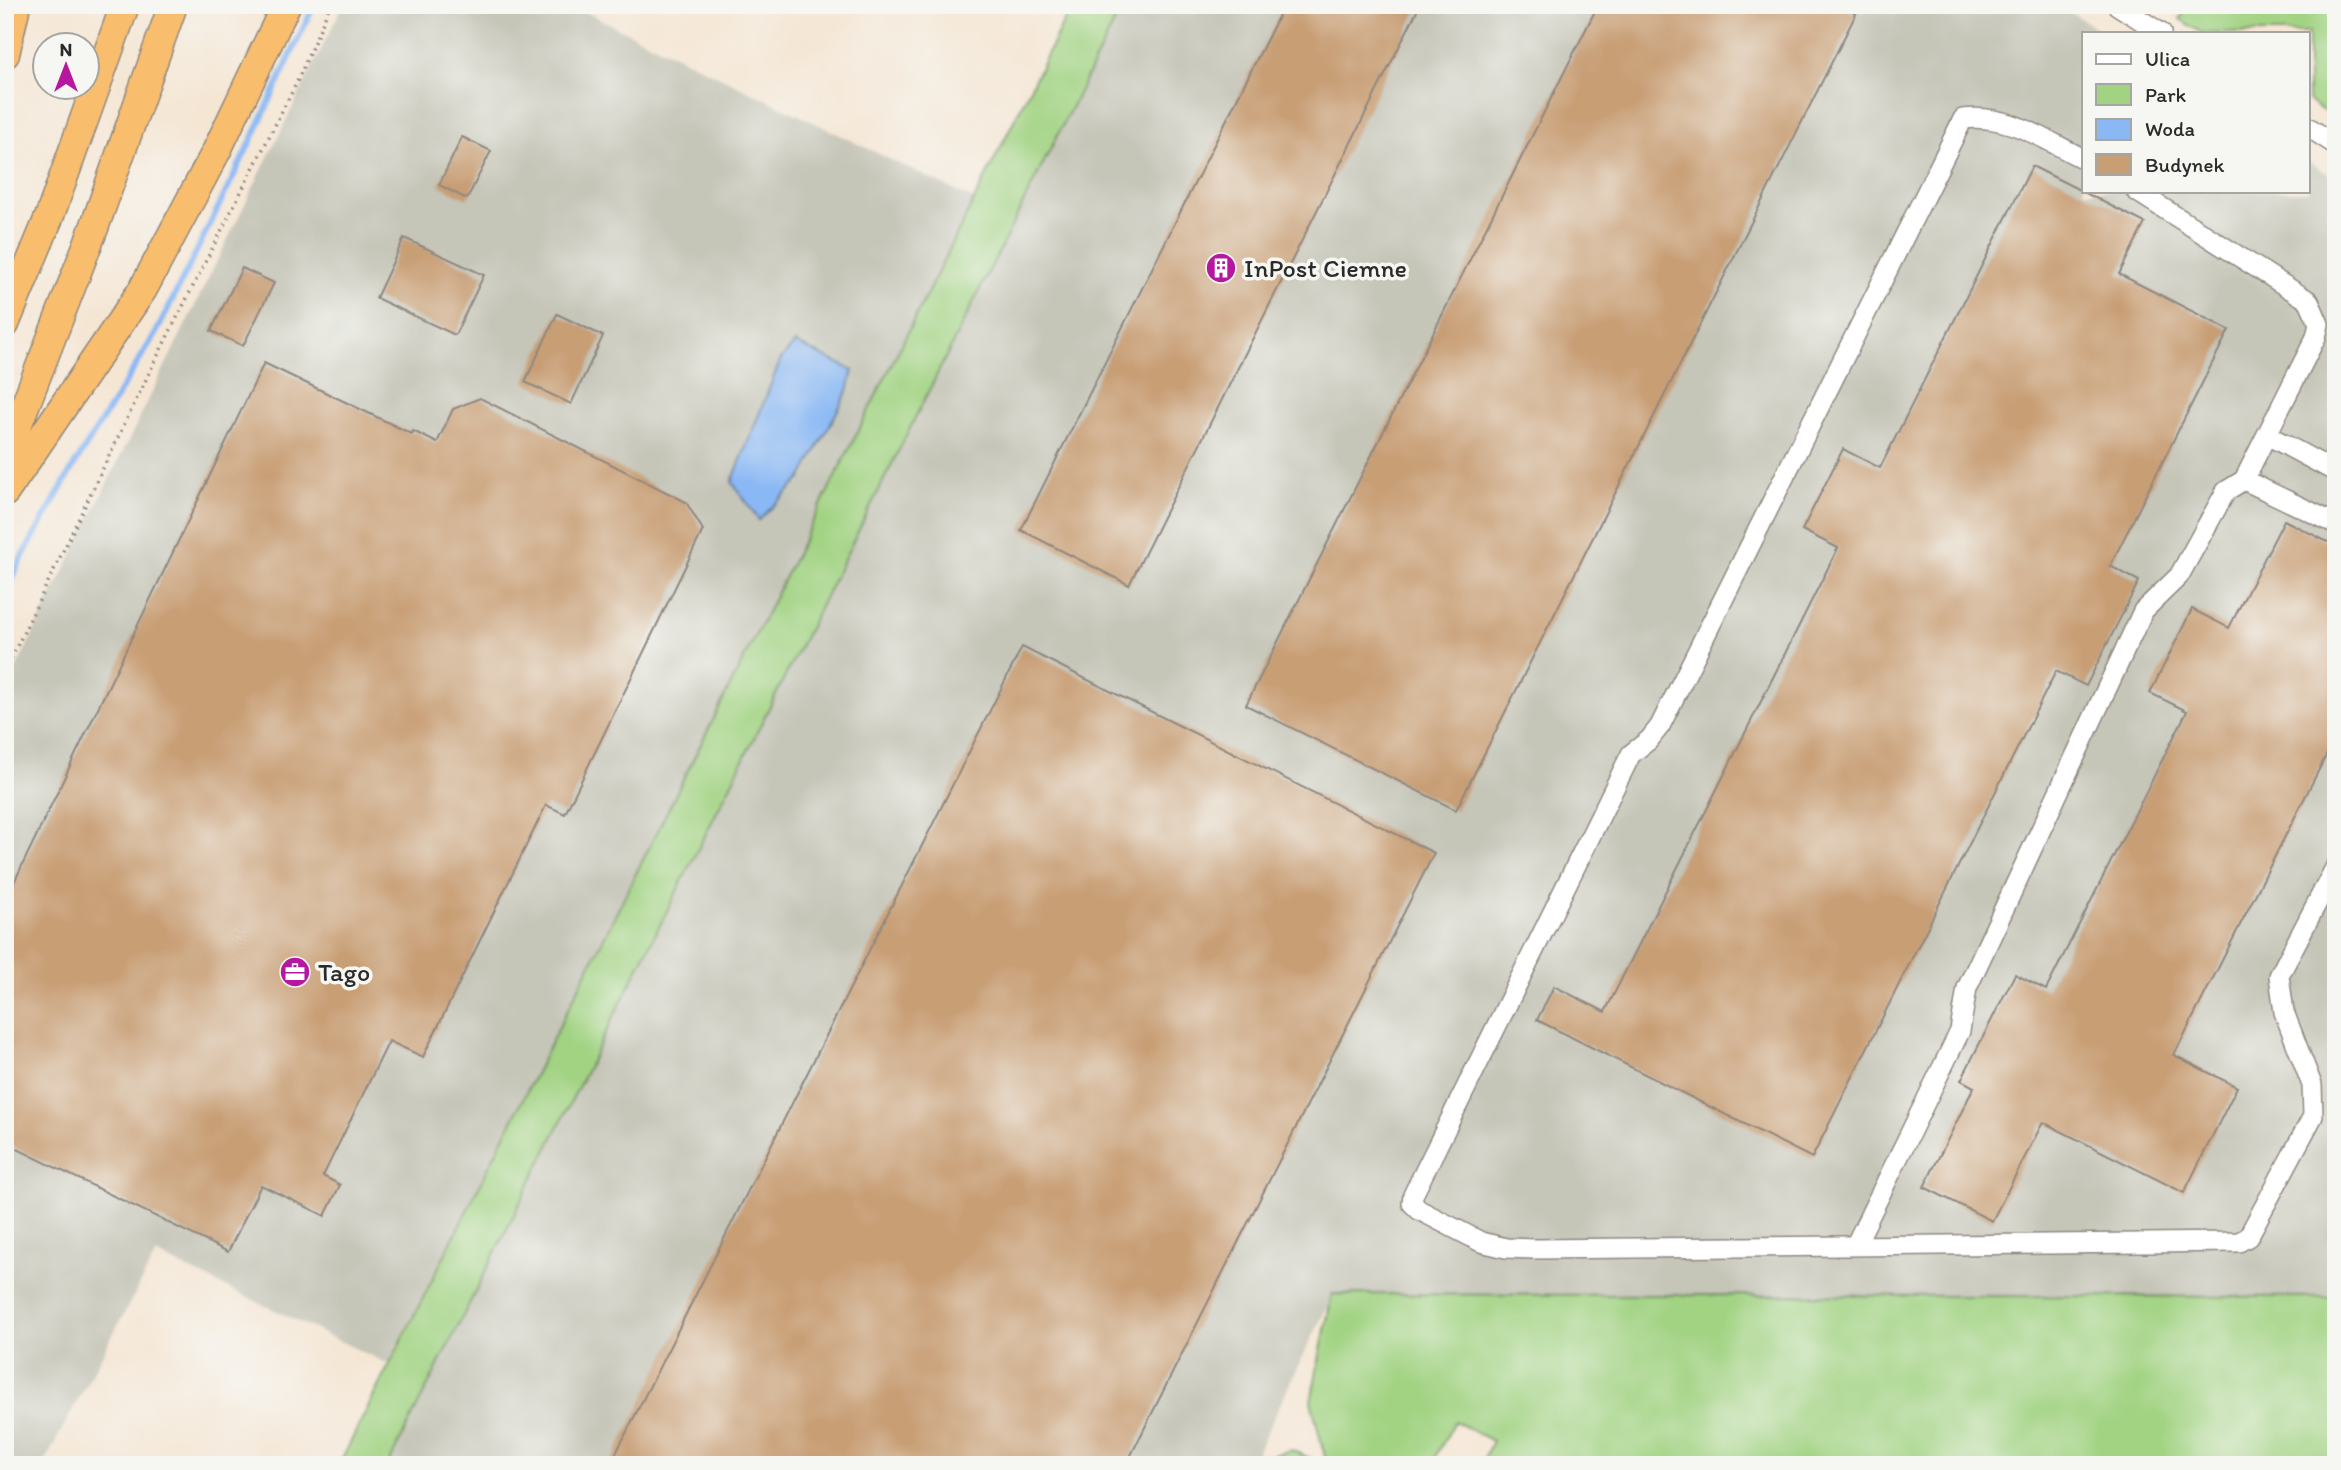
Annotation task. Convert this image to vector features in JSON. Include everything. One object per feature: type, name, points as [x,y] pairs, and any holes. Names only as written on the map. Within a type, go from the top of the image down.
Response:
[{"type":"highway","points":[[5,54],[16,5]]},
{"type":"highway","points":[[5,324],[50,215],[125,5]]},
{"type":"highway","points":[[5,457],[94,228],[173,5]]},
{"type":"highway","points":[[5,492],[143,289],[217,150],[285,5]]},
{"type":"street","points":[[2117,5],[2159,32]]},
{"type":"street","points":[[2082,158],[2005,121],[1979,117],[1963,119],[1660,726],[1649,740],[1631,754],[1413,1195],[1412,1203],[1419,1210],[1481,1242],[1506,1248],[2239,1242],[2248,1237],[2313,1116],[2312,1085],[2284,1012],[2279,976],[2336,866]]},
{"type":"street","points":[[2310,129],[2336,145]]},
{"type":"street","points":[[1855,1246],[1959,1031],[1967,988],[2143,611],[2179,576],[2226,491],[2244,480],[2316,337],[2319,324],[2309,302],[2138,192]]},
{"type":"street","points":[[2267,435],[2336,472]]},
{"type":"street","points":[[2244,480],[2336,524]]},
{"type":"path","points":[[5,671],[166,339],[297,82],[330,5]]},
{"type":"shaded area","name":"Tago","points":[[343,5],[571,5],[974,200],[388,1364],[156,1254],[43,1465],[5,1465],[5,691]]},
{"type":"shaded area","points":[[1123,5],[2059,5],[2102,32],[2082,32],[2082,192],[2310,192],[2310,162],[2336,179],[2336,1297],[1333,1294],[1251,1465],[388,1465]]},
{"type":"green space","points":[[1072,5],[1123,5],[388,1465],[339,1465]]},
{"type":"green space","points":[[2187,5],[2336,5],[2336,119],[2310,102],[2310,32],[2200,32],[2180,19]]},
{"type":"green space","points":[[1332,1294],[2336,1297],[2336,1465],[1481,1465],[1492,1441],[1455,1421],[1431,1465],[1327,1465],[1311,1401]]},
{"type":"green space","points":[[1291,1450],[1326,1465],[1261,1465],[1263,1458]]},
{"type":"water","points":[[795,343],[853,370],[848,391],[801,479],[759,520],[732,482],[781,359]]},
{"type":"building","name":"InPost Ciemne","points":[[1284,5],[1420,5],[1129,585],[1021,530]]},
{"type":"building","points":[[1598,5],[1839,5],[1856,14],[1456,810],[1246,705]]},
{"type":"building","points":[[462,137],[491,151],[467,199],[439,185]]},
{"type":"building","points":[[2032,166],[2145,223],[2119,274],[2229,330],[2110,566],[2139,581],[2086,686],[2056,671],[1812,1158],[1537,1020],[1554,986],[1605,1012],[1838,548],[1802,530],[1843,449],[1880,468]]},
{"type":"building","points":[[404,238],[484,275],[455,335],[376,298]]},
{"type":"building","points":[[242,268],[274,283],[243,346],[211,331]]},
{"type":"building","points":[[557,314],[603,336],[571,404],[525,382]]},
{"type":"building","points":[[264,363],[412,434],[413,431],[437,443],[453,409],[480,398],[686,502],[703,530],[565,814],[546,805],[423,1057],[389,1041],[323,1176],[340,1185],[325,1216],[261,1185],[228,1252],[5,1143],[5,901]]},
{"type":"building","points":[[2284,520],[2336,546],[2336,736],[2174,1055],[2237,1087],[2184,1193],[2043,1122],[1992,1221],[1924,1187],[1974,1087],[1961,1080],[2015,974],[2046,990],[2187,711],[2150,693],[2192,609],[2229,628]]},
{"type":"building","points":[[1022,647],[1434,853],[1126,1465],[610,1465]]},
{"type":"waterway","points":[[5,597],[20,561],[72,469],[156,333],[254,135],[314,5]]},
{"type":"place","name":"InPost Ciemne","points":[[1221,268]]},
{"type":"place","name":"Tago","points":[[295,972]]}]
